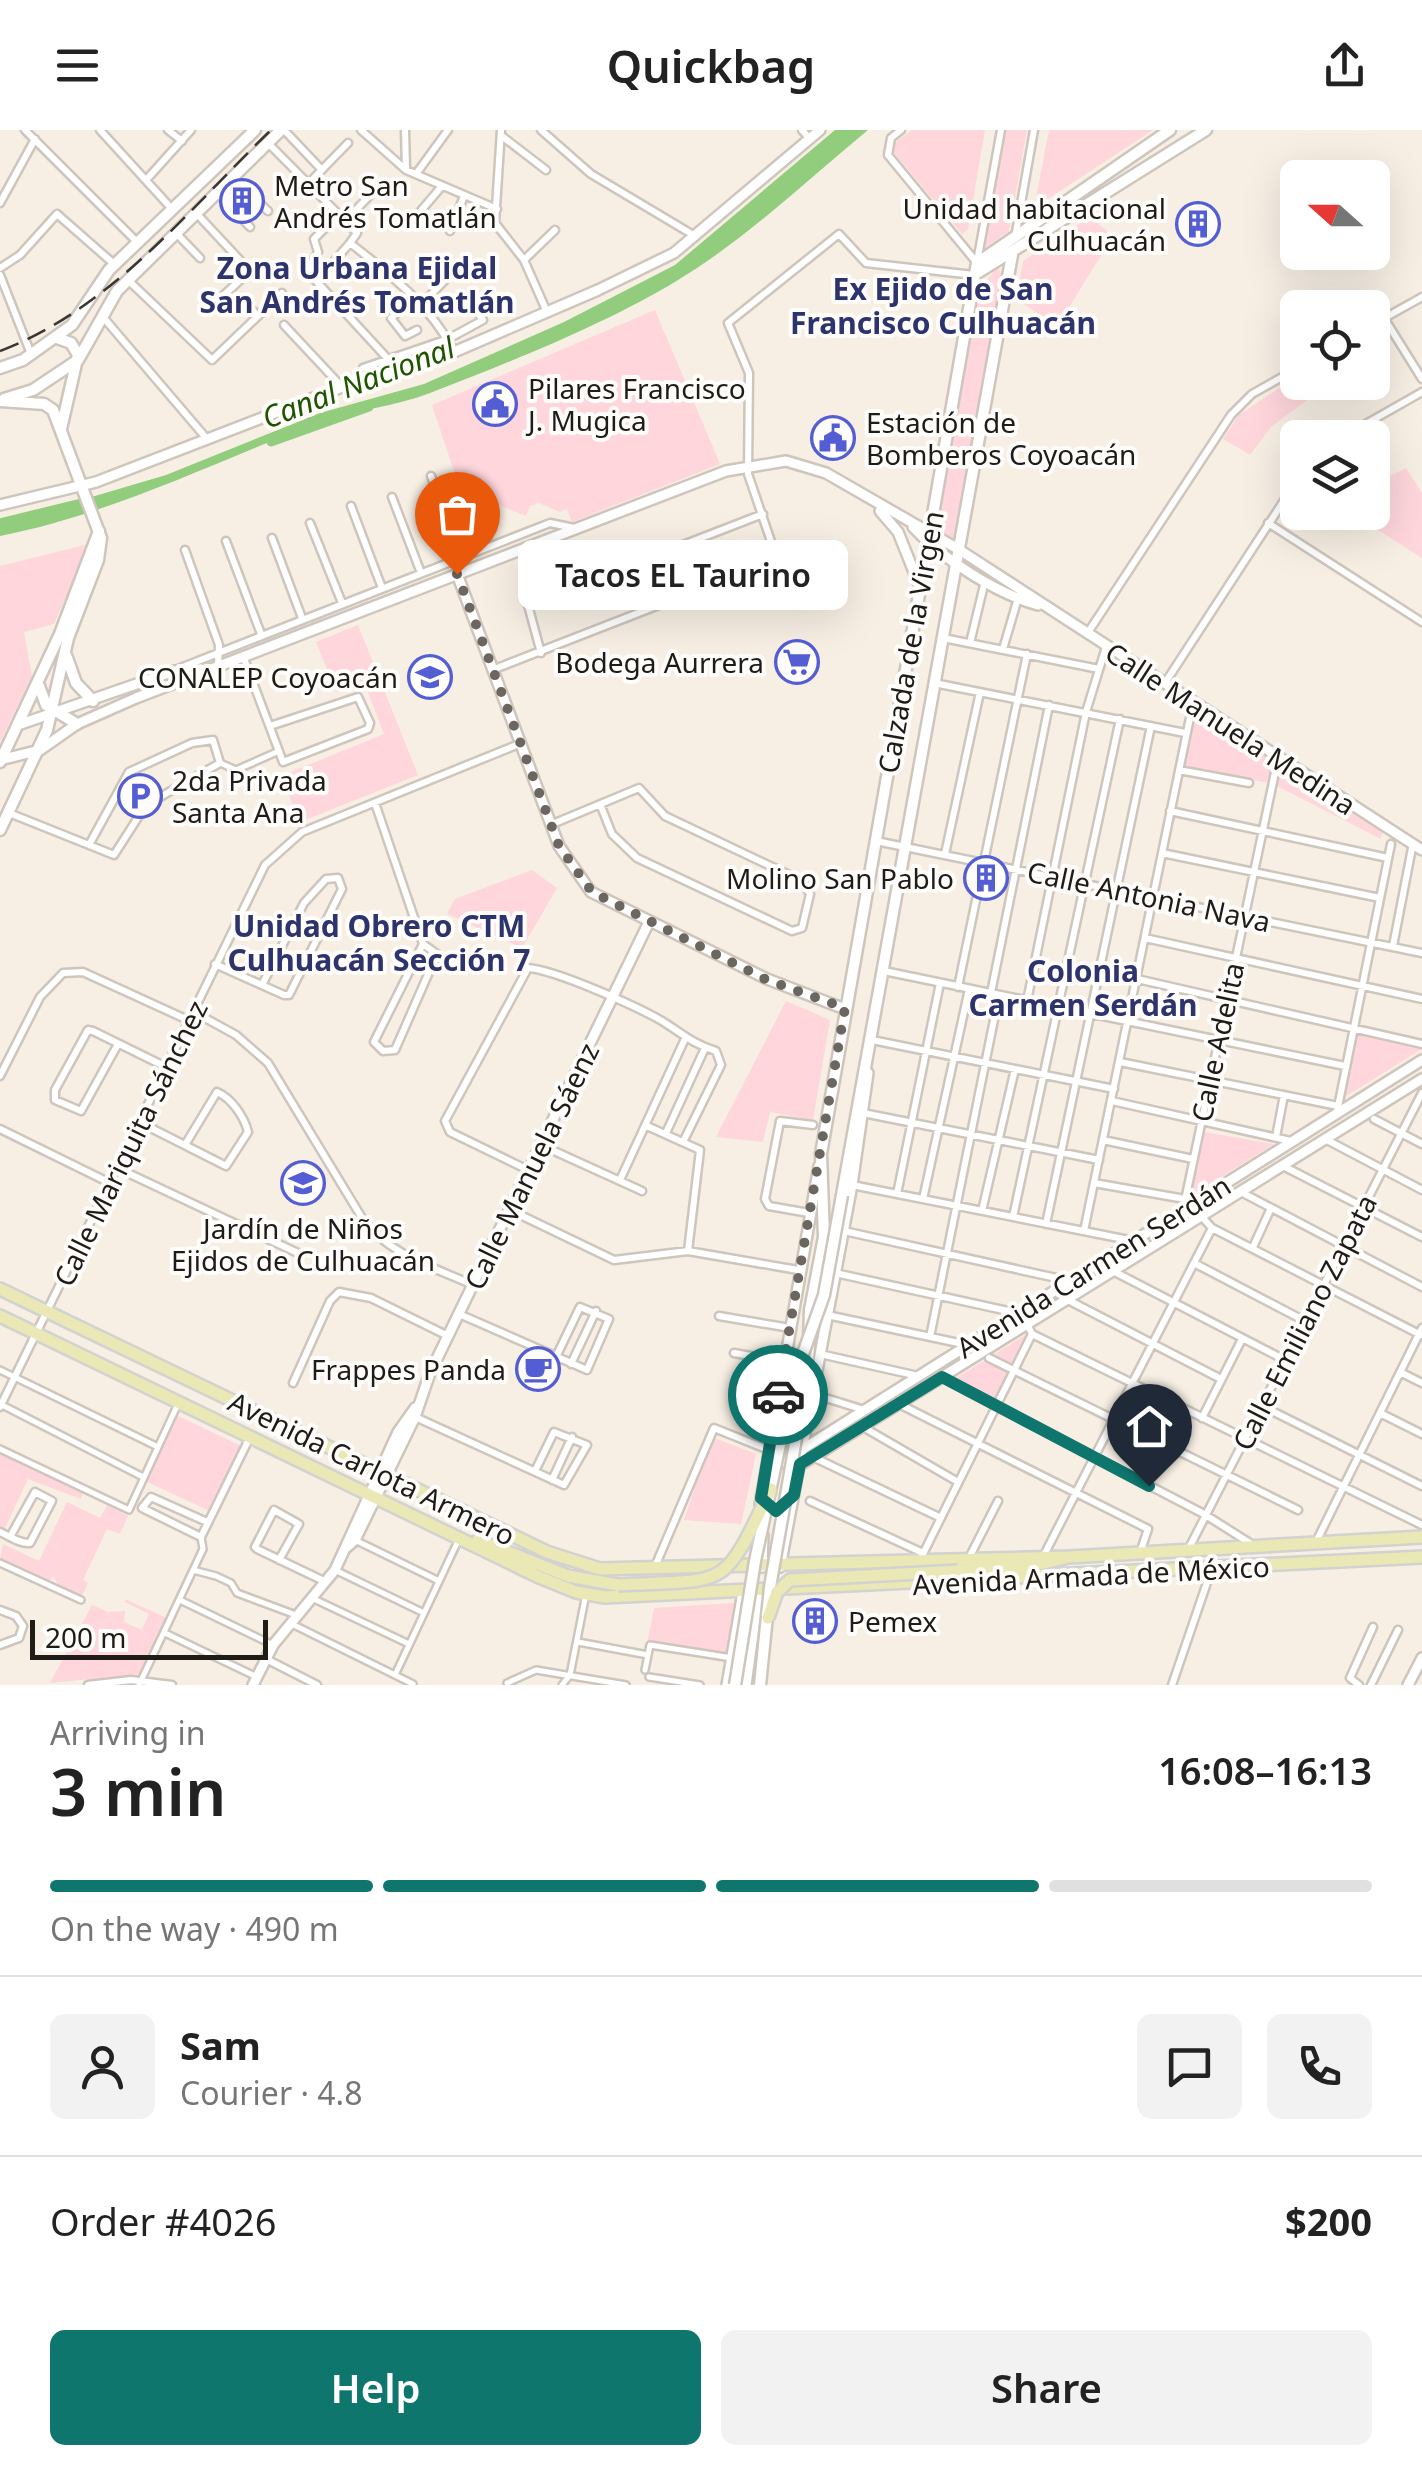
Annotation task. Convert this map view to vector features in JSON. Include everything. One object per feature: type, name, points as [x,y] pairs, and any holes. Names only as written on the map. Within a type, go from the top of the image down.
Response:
[{"type":"main road","points":[[0,368],[31,356],[57,338],[83,313],[115,265],[255,130]]},
{"type":"main road","points":[[60,430],[78,360],[128,280],[283,130]]},
{"type":"main road","points":[[976,269],[1016,232],[1170,130]]},
{"type":"main road","points":[[976,269],[1012,255],[1206,130]]},
{"type":"main road","name":"Calzada de la Virgen","points":[[731,1685],[794,1379],[824,1294],[1012,255]]},
{"type":"main road","name":"Calzada de la Virgen","points":[[760,1685],[808,1370],[810,1310],[824,1237],[821,1154],[976,269]]},
{"type":"main road","points":[[57,338],[71,343],[78,360]]},
{"type":"main road","points":[[0,400],[33,390],[78,360]]},
{"type":"main road","points":[[0,400],[49,406],[99,531],[98,560],[65,649],[40,750],[0,830]]},
{"type":"main road","points":[[0,761],[40,680],[99,531]]},
{"type":"main road","points":[[65,649],[76,683],[93,701]]},
{"type":"main road","points":[[40,680],[43,700],[52,711],[77,724]]},
{"type":"main road","name":"Avenida Carlota Armero","points":[[0,1289],[565,1560],[600,1570],[762,1567]]},
{"type":"main road","name":"Avenida Carlota Armero","points":[[0,1316],[441,1529],[586,1594],[759,1592]]},
{"type":"main road","points":[[441,1529],[511,1550],[568,1576],[618,1584],[700,1581],[721,1575],[739,1558],[772,1489]]},
{"type":"main road","name":"Avenida Armada de México","points":[[762,1567],[921,1557],[1140,1554],[1422,1537]]},
{"type":"main road","points":[[768,1618],[782,1584],[802,1577],[1018,1569],[1069,1557]]},
{"type":"main road","name":"Avenida Armada de México","points":[[759,1592],[1422,1557]]},
{"type":"street","points":[[25,130],[138,243]]},
{"type":"street","points":[[100,130],[172,209]]},
{"type":"street","points":[[168,130],[182,141]]},
{"type":"street","points":[[148,179],[191,130]]},
{"type":"street","points":[[283,130],[322,170]]},
{"type":"street","points":[[361,130],[406,170],[497,209]]},
{"type":"street","points":[[405,130],[406,170]]},
{"type":"street","points":[[416,174],[448,130]]},
{"type":"street","points":[[541,130],[591,174],[667,215],[696,237]]},
{"type":"street","points":[[802,130],[810,139]]},
{"type":"street","points":[[0,506],[85,489],[342,387],[454,352],[548,313],[674,253],[820,130]]},
{"type":"street","points":[[900,130],[891,138],[888,155],[976,269]]},
{"type":"street","name":"Calzada de la Virgen","points":[[976,269],[1001,130]]},
{"type":"street","name":"Calzada de la Virgen","points":[[1012,255],[1034,130]]},
{"type":"street","points":[[502,133],[496,227],[524,260],[548,313]]},
{"type":"street","points":[[502,133],[546,170]]},
{"type":"street","points":[[0,203],[35,138]]},
{"type":"street","points":[[268,143],[358,235],[317,281]]},
{"type":"street","points":[[308,184],[348,143]]},
{"type":"street","points":[[232,177],[268,212]]},
{"type":"street","points":[[344,220],[379,186]]},
{"type":"street","points":[[408,226],[442,186]]},
{"type":"street","points":[[216,192],[250,227]]},
{"type":"street","points":[[450,231],[464,196]]},
{"type":"street","points":[[195,212],[250,271],[213,305]]},
{"type":"street","points":[[31,356],[0,271],[20,255],[54,215],[60,216],[115,265]]},
{"type":"street","points":[[325,228],[314,239],[318,252],[306,269],[398,370]]},
{"type":"street","points":[[524,260],[555,230]]},
{"type":"street","points":[[175,232],[200,258]]},
{"type":"street","points":[[492,670],[774,564],[778,552],[748,465],[748,373],[728,323],[839,234],[866,263],[976,269]]},
{"type":"street","points":[[350,243],[394,276],[448,339],[454,352]]},
{"type":"street","points":[[417,330],[405,336],[390,318],[446,279]]},
{"type":"street","points":[[128,280],[208,359],[216,359],[282,293]]},
{"type":"street","points":[[363,368],[448,339],[482,320],[463,294]]},
{"type":"street","points":[[1390,315],[1422,296]]},
{"type":"street","points":[[241,298],[258,316]]},
{"type":"street","points":[[102,316],[207,439]]},
{"type":"street","points":[[284,325],[342,387]]},
{"type":"street","points":[[1390,327],[1422,378]]},
{"type":"street","points":[[0,360],[15,364]]},
{"type":"street","points":[[1086,635],[1231,415],[1252,394],[1280,378]]},
{"type":"street","points":[[1372,420],[1422,392]]},
{"type":"street","points":[[0,761],[40,750],[77,724],[216,666],[576,528],[748,465],[772,460],[803,464],[826,473],[1041,606]]},
{"type":"street","points":[[431,476],[461,557]]},
{"type":"street","points":[[392,496],[421,573]]},
{"type":"street","points":[[875,505],[898,532],[920,587]]},
{"type":"street","points":[[1164,684],[1280,505]]},
{"type":"street","points":[[351,506],[382,588]]},
{"type":"street","points":[[540,653],[528,604],[763,514]]},
{"type":"street","points":[[310,523],[342,603]]},
{"type":"street","points":[[18,726],[174,671],[550,523],[576,528]]},
{"type":"street","points":[[1268,523],[1422,622]]},
{"type":"street","points":[[272,538],[302,618]]},
{"type":"street","points":[[226,540],[260,634]]},
{"type":"street","points":[[185,550],[217,652],[216,666]]},
{"type":"street","points":[[956,554],[986,579],[1041,606]]},
{"type":"street","points":[[457,574],[550,824],[563,854],[592,892],[648,924],[797,993],[845,1008]]},
{"type":"street","points":[[970,643],[986,579]]},
{"type":"street","points":[[1003,649],[1018,597]]},
{"type":"street","name":"Calle Manuela Medina","points":[[1041,606],[1417,849]]},
{"type":"street","points":[[942,638],[1099,669]]},
{"type":"street","points":[[1027,1001],[1086,712],[1106,648]]},
{"type":"street","points":[[958,986],[1027,654]]},
{"type":"street","points":[[243,656],[283,762],[368,729],[370,723],[362,699],[351,697],[270,726]]},
{"type":"street","points":[[174,671],[216,666]]},
{"type":"street","points":[[934,682],[1185,733]]},
{"type":"street","points":[[946,854],[980,692]]},
{"type":"street","points":[[1084,1231],[1193,703]]},
{"type":"street","points":[[930,1337],[985,1063],[1016,869],[1049,705]]},
{"type":"street","points":[[1013,1217],[1120,718]]},
{"type":"street","points":[[1046,1224],[1150,726]]},
{"type":"street","points":[[89,845],[128,772],[208,738],[214,740],[220,763]]},
{"type":"street","name":"Calle Mariquita Sánchez","points":[[0,1405],[270,858],[302,832],[520,744]]},
{"type":"street","points":[[220,763],[236,770],[279,752]]},
{"type":"street","name":"Calle Adelita","points":[[1183,1210],[1278,758]]},
{"type":"street","points":[[9,812],[118,853],[146,805],[220,763]]},
{"type":"street","points":[[1179,770],[1249,783]]},
{"type":"street","points":[[550,824],[639,788],[665,816],[802,882],[810,894],[802,928],[792,931],[636,858],[612,834],[600,804]]},
{"type":"street","points":[[376,803],[421,927],[423,944],[374,1042],[383,1051],[394,1050],[438,954],[423,944]]},
{"type":"street","points":[[1170,811],[1388,858]]},
{"type":"street","name":"Calle Antonia Nava","points":[[876,841],[1422,953]]},
{"type":"street","points":[[1120,1062],[1284,1095],[1338,1110],[1391,844]]},
{"type":"street","points":[[1393,946],[1417,849]]},
{"type":"street","points":[[1162,853],[1380,898]]},
{"type":"street","points":[[216,964],[284,995],[292,991],[342,889],[338,878],[326,879],[304,903],[262,984]]},
{"type":"street","name":"Calle Manuela Sáenz","points":[[255,1681],[273,1645],[335,1570],[648,924]]},
{"type":"street","points":[[1144,938],[1422,999]]},
{"type":"street","points":[[529,1170],[446,1127],[524,971],[536,969],[612,999],[664,1022],[684,1041],[716,1051],[721,1065],[684,1140]]},
{"type":"street","points":[[0,1076],[40,997],[63,973],[83,972],[190,1021]]},
{"type":"street","points":[[884,972],[1345,1066]]},
{"type":"street","points":[[1137,979],[1354,1025],[1422,1044]]},
{"type":"street","points":[[897,1194],[940,983]]},
{"type":"street","points":[[924,1200],[970,989]]},
{"type":"street","points":[[194,1012],[236,1035],[268,1063],[362,1218],[380,1238],[394,1250],[473,1285]]},
{"type":"street","points":[[118,1044],[81,1111],[55,1100],[55,1090],[85,1032],[93,1031],[166,1067]]},
{"type":"street","points":[[872,1040],[1114,1089]]},
{"type":"street","points":[[620,1180],[684,1041]]},
{"type":"street","points":[[666,1133],[705,1048]]},
{"type":"street","name":"Avenida Carmen Serdán","points":[[766,1472],[914,1375],[1422,1060]]},
{"type":"street","name":"Calzada de la Virgen","points":[[780,1567],[852,1185],[867,1062]]},
{"type":"street","points":[[982,1211],[1014,1069]]},
{"type":"street","name":"Avenida Carmen Serdán","points":[[800,1464],[942,1377],[1030,1330],[1113,1271],[1422,1079]]},
{"type":"street","points":[[139,1122],[226,1166],[248,1132],[230,1101],[217,1092],[186,1145]]},
{"type":"street","points":[[1276,1137],[1284,1095]]},
{"type":"street","name":"Calle Emiliano Zapata","points":[[1188,1551],[1320,1286],[1421,1097]]},
{"type":"street","points":[[1112,1101],[1294,1141]]},
{"type":"street","points":[[863,1113],[1099,1160]]},
{"type":"street","points":[[1374,1119],[1422,1144]]},
{"type":"street","points":[[809,1213],[766,1204],[783,1120],[813,1125]]},
{"type":"street","points":[[647,1126],[700,1150],[688,1252]]},
{"type":"street","points":[[0,1129],[110,1183]]},
{"type":"street","points":[[1104,1140],[1193,1159]]},
{"type":"street","points":[[1325,1140],[1422,1190]]},
{"type":"street","points":[[541,1145],[642,1191]]},
{"type":"street","name":"Calzada de la Virgen","points":[[762,1567],[761,1498],[821,1154]]},
{"type":"street","points":[[1282,1166],[1422,1237]]},
{"type":"street","points":[[117,1168],[300,1254]]},
{"type":"street","points":[[1094,1183],[1185,1198]]},
{"type":"street","points":[[852,1185],[1134,1241],[1140,1254]]},
{"type":"street","points":[[1240,1192],[1422,1287]]},
{"type":"street","points":[[1252,1247],[1271,1208]]},
{"type":"street","points":[[510,1210],[614,1260],[688,1252],[798,1270]]},
{"type":"street","points":[[1201,1216],[1212,1228],[1320,1286],[1421,1333],[1315,1544]]},
{"type":"street","points":[[1044,1555],[1212,1228]]},
{"type":"street","points":[[842,1231],[1070,1281]]},
{"type":"street","points":[[1194,1263],[1303,1320]]},
{"type":"street","points":[[1113,1271],[1284,1358]]},
{"type":"street","points":[[835,1273],[1019,1313]]},
{"type":"street","points":[[292,1383],[330,1301],[339,1292],[370,1298],[448,1336]]},
{"type":"street","points":[[1068,1300],[1221,1380]]},
{"type":"street","points":[[459,1314],[556,1357],[572,1364],[590,1368],[609,1324],[596,1311],[580,1306],[556,1357]]},
{"type":"street","points":[[572,1364],[596,1311]]},
{"type":"street","points":[[827,1315],[968,1345]]},
{"type":"street","points":[[719,1316],[790,1328]]},
{"type":"street","points":[[810,1501],[921,1557],[1030,1330],[1422,1526]]},
{"type":"street","name":"Calle Emiliano Zapata","points":[[1202,1418],[1242,1338]]},
{"type":"street","points":[[734,1353],[784,1362]]},
{"type":"street","points":[[820,1354],[914,1375]]},
{"type":"street","points":[[989,1358],[1298,1510]]},
{"type":"street","points":[[0,1370],[158,1446]]},
{"type":"street","points":[[1400,1372],[1422,1383]]},
{"type":"street","points":[[942,1377],[1204,1514],[1255,1546]]},
{"type":"street","points":[[813,1394],[861,1410]]},
{"type":"street","points":[[0,1448],[128,1510],[178,1402]]},
{"type":"street","points":[[899,1404],[1148,1529],[1140,1554]]},
{"type":"street","points":[[0,1405],[144,1478]]},
{"type":"street","points":[[1260,1405],[1422,1486]]},
{"type":"street","points":[[412,1412],[552,1480],[568,1483],[587,1450],[585,1443],[554,1432],[535,1471]]},
{"type":"street","points":[[1380,1414],[1422,1434]]},
{"type":"street","points":[[654,1570],[714,1428],[769,1450]]},
{"type":"street","points":[[862,1428],[958,1482]]},
{"type":"street","points":[[140,1683],[203,1549],[201,1537],[207,1522],[251,1436]]},
{"type":"street","points":[[552,1480],[572,1438]]},
{"type":"street","points":[[813,1457],[941,1518]]},
{"type":"street","points":[[0,1532],[10,1537],[30,1543],[52,1502],[35,1492],[10,1537]]},
{"type":"street","points":[[761,1498],[776,1511],[794,1495]]},
{"type":"street","points":[[201,1537],[142,1508],[151,1497],[207,1522]]},
{"type":"street","points":[[968,1559],[998,1501]]},
{"type":"street","points":[[279,1560],[300,1526],[274,1510],[255,1547],[279,1560],[327,1582]]},
{"type":"street","points":[[395,1674],[460,1538]]},
{"type":"street","points":[[349,1541],[439,1581]]},
{"type":"street","points":[[0,1563],[80,1600]]},
{"type":"street","points":[[1172,1685],[1212,1568]]},
{"type":"street","points":[[193,1570],[232,1583],[237,1593],[413,1684]]},
{"type":"street","points":[[335,1570],[424,1613]]},
{"type":"street","name":"Calzada de la Virgen","points":[[731,1685],[743,1592]]},
{"type":"street","points":[[746,1685],[759,1592]]},
{"type":"street","points":[[562,1685],[570,1676],[586,1594]]},
{"type":"street","points":[[314,1599],[410,1644]]},
{"type":"street","points":[[180,1600],[273,1645]]},
{"type":"street","points":[[0,1610],[16,1616],[23,1626],[19,1638],[0,1645]]},
{"type":"street","points":[[1359,1685],[1350,1678],[1373,1627]]},
{"type":"street","points":[[1372,1685],[1398,1630]]},
{"type":"street","points":[[165,1632],[255,1681]]},
{"type":"street","points":[[578,1642],[648,1655]]},
{"type":"street","points":[[646,1670],[650,1644],[732,1658]]},
{"type":"street","points":[[1408,1685],[1422,1658]]},
{"type":"street","points":[[266,1659],[317,1685]]},
{"type":"street","points":[[507,1683],[536,1670],[626,1685]]},
{"type":"street","points":[[649,1677],[700,1685]]},
{"type":"street","points":[[88,1685],[172,1685]]},
{"type":"shaded area","name":"Canal Nacional","points":[[835,130],[868,130],[728,246],[620,312],[430,393],[320,422],[123,501],[0,536],[0,524],[166,475],[320,413],[424,384],[564,322],[675,265]]},
{"type":"shaded area","points":[[912,130],[985,130],[968,229],[962,234],[889,147]]},
{"type":"shaded area","points":[[1006,130],[1027,130],[1009,231],[984,249]]},
{"type":"shaded area","points":[[1049,130],[1153,130],[1034,208]]},
{"type":"shaded area","points":[[1090,217],[1113,236],[1057,327],[1017,299],[1023,261]]},
{"type":"shaded area","points":[[998,266],[1002,276],[956,542],[934,530],[979,290]]},
{"type":"shaded area","points":[[655,310],[720,464],[572,522],[567,509],[560,512],[539,503],[530,506],[526,516],[469,493],[465,504],[432,405]]},
{"type":"shaded area","points":[[1280,387],[1280,400],[1307,400],[1271,427],[1250,455],[1223,439],[1239,415]]},
{"type":"shaded area","points":[[1406,468],[1422,493],[1422,558],[1378,530],[1390,530],[1390,476]]},
{"type":"shaded area","points":[[85,545],[86,552],[54,624],[24,632],[32,676],[0,742],[0,566]]},
{"type":"shaded area","points":[[358,625],[418,775],[300,822],[281,776],[384,734],[364,682],[336,692],[316,642]]},
{"type":"shaded area","points":[[1196,717],[1264,752],[1383,829],[1381,839],[1273,784],[1184,767]]},
{"type":"shaded area","points":[[532,870],[557,888],[522,948],[447,914],[455,899]]},
{"type":"shaded area","points":[[786,1001],[830,1020],[813,1120],[770,1112],[763,1142],[716,1137]]},
{"type":"shaded area","points":[[1355,1033],[1422,1048],[1422,1049],[1343,1098]]},
{"type":"shaded area","points":[[1204,1132],[1274,1144],[1189,1197]]},
{"type":"shaded area","points":[[1027,1334],[996,1403],[953,1380]]},
{"type":"shaded area","points":[[176,1415],[243,1447],[212,1512],[145,1481]]},
{"type":"shaded area","points":[[712,1437],[756,1454],[741,1524],[684,1520]]},
{"type":"shaded area","points":[[0,1450],[84,1491],[81,1499],[28,1479],[5,1528],[0,1528]]},
{"type":"shaded area","points":[[67,1502],[100,1518],[107,1505],[128,1516],[120,1534],[107,1529],[83,1580],[88,1583],[81,1598],[61,1589],[53,1576],[49,1583],[0,1560],[3,1544],[39,1561]]},
{"type":"shaded area","points":[[123,1601],[167,1618],[142,1674],[50,1683],[92,1605],[108,1612],[125,1611],[124,1622],[142,1630],[149,1614]]},
{"type":"shaded area","points":[[734,1603],[725,1656],[647,1643],[654,1608]]},
{"type":"waterway","name":"Canal Nacional","points":[[271,442],[369,407]]},
{"type":"waterway","name":"Canal Nacional","points":[[0,523],[85,502]]},
{"type":"railway","points":[[0,351],[40,333],[113,284],[271,130]]},
{"type":"way so far","points":[[457,574],[559,846],[579,878],[602,900],[648,924],[767,980],[845,1008],[778,1395]]},
{"type":"place","name":"Metro San Andrés Tomatlán","points":[[242,201]]},
{"type":"place","name":"Unidad habitacional Culhuacán","points":[[1198,224]]},
{"type":"place","name":"Pilares Francisco J. Mugica","points":[[495,404]]},
{"type":"place","name":"Estación de Bomberos Coyoacán","points":[[833,438]]},
{"type":"place","name":"Tacos EL Taurino","points":[[457,574]]},
{"type":"place","name":"Bodega Aurrera","points":[[797,662]]},
{"type":"place","name":"CONALEP Coyoacán","points":[[430,677]]},
{"type":"place","name":"2da Privada Santa Ana","points":[[140,796]]},
{"type":"place","name":"Molino San Pablo","points":[[986,878]]},
{"type":"place","name":"Jardín de Niños Ejidos de Culhuacán","points":[[303,1183]]},
{"type":"place","name":"Frappes Panda","points":[[538,1369]]},
{"type":"place","name":"Pemex","points":[[815,1621]]},
{"type":"district","name":"Zona Urbana Ejidal San Andrés Tomatlán","points":[[357,284]]},
{"type":"district","name":"Ex Ejido de San Francisco Culhuacán","points":[[943,305]]},
{"type":"district","name":"Unidad Obrero CTM Culhuacán Sección 7","points":[[379,942]]},
{"type":"district","name":"Colonia Carmen Serdán","points":[[1083,987]]},
{"type":"route","points":[[778,1395],[761,1498],[764,1506],[776,1511],[783,1509],[794,1495],[800,1464],[942,1377],[1149,1486]]}]
